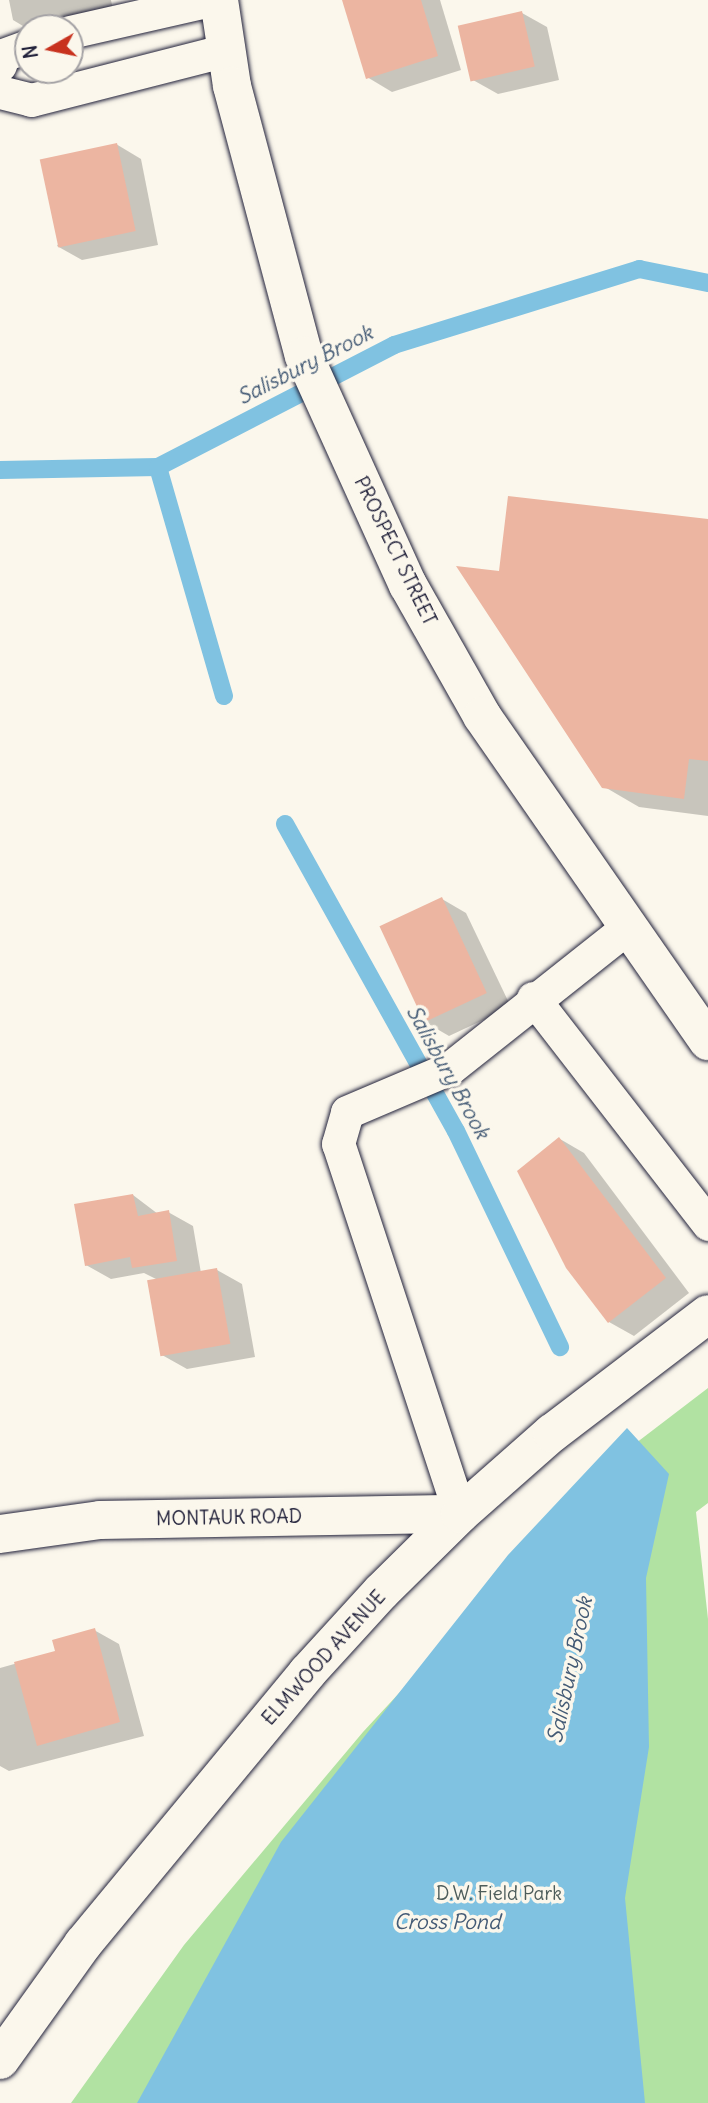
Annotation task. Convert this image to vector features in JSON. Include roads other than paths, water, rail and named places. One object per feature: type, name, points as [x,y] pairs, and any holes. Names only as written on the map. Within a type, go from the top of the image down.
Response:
[{"type":"street","name":"PROSPECT STREET","points":[[219,0],[232,86],[304,356],[408,585],[470,695],[708,1041]]},
{"type":"street","name":"ELMWOOD AVENUE","points":[[0,2060],[83,1944],[307,1673],[460,1514],[552,1433],[708,1314]]},
{"type":"street","name":"MONTAUK ROAD","points":[[0,1534],[100,1520],[460,1514]]},
{"type":"lane","points":[[84,29],[211,0]]},
{"type":"lane","points":[[0,92],[31,100],[227,50]]},
{"type":"lane","points":[[0,65],[3,55],[14,51]]},
{"type":"lane","points":[[460,1514],[338,1144],[347,1112],[450,1068],[533,998],[628,927]]},
{"type":"lane","points":[[533,998],[708,1224]]},
{"type":"water","name":"Cross Pond","points":[[627,1428],[669,1474],[646,1578],[649,1747],[625,1898],[645,2103],[137,2103],[281,1842],[508,1555]]},
{"type":"waterway","name":"Salisbury Brook","points":[[224,696],[158,467],[394,345],[639,269],[708,283]]},
{"type":"waterway","points":[[0,470],[158,467]]},
{"type":"waterway","name":"Salisbury Brook","points":[[285,824],[456,1131],[560,1347]]},
{"type":"park label","name":"D.W. Field Park","points":[[499,1894]]}]
